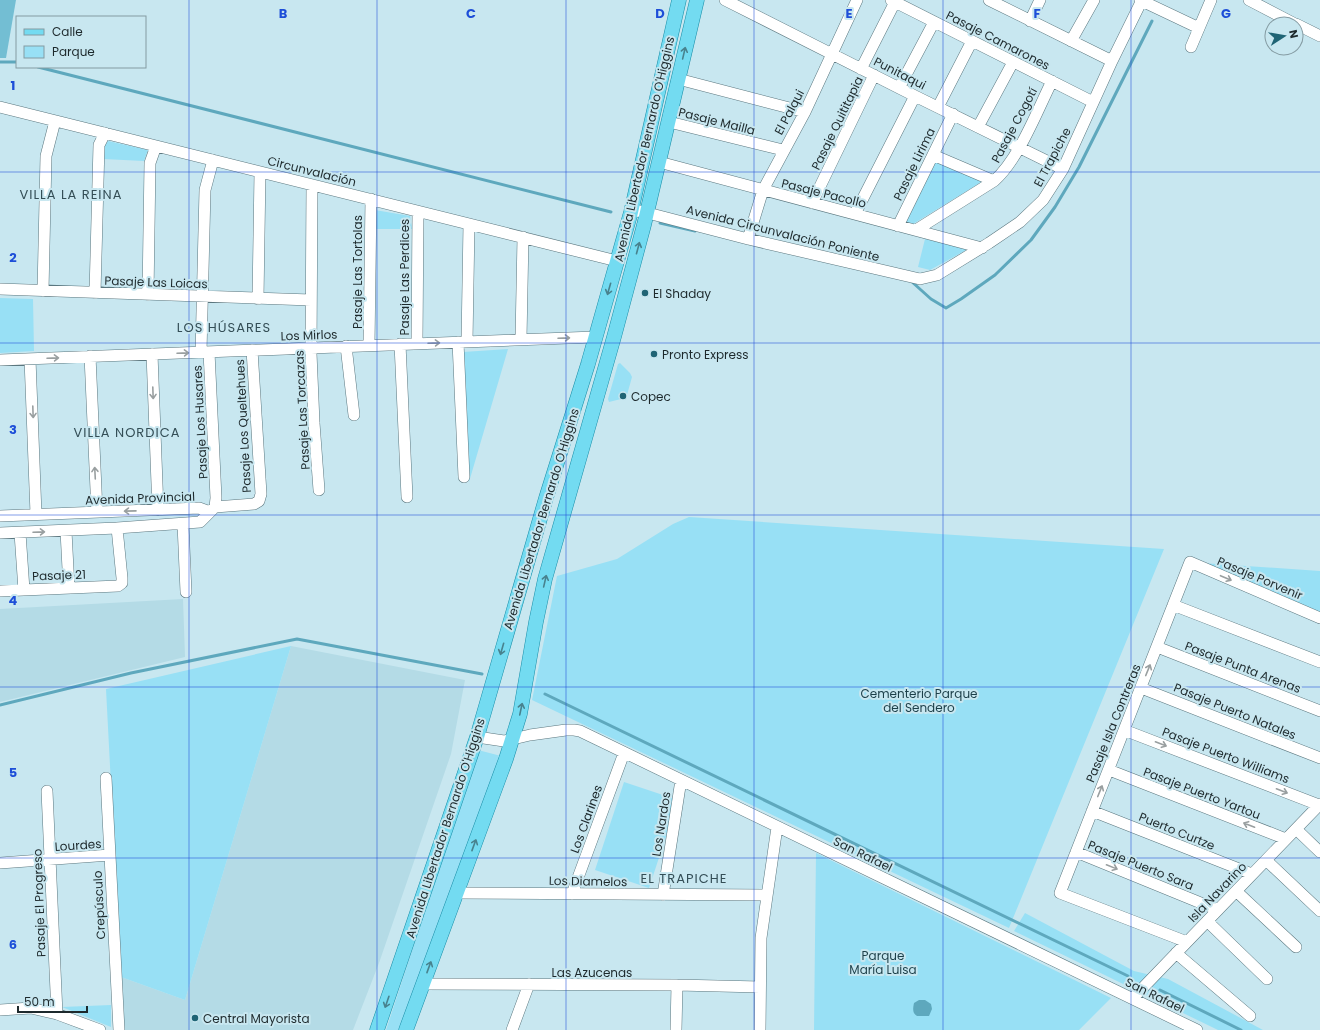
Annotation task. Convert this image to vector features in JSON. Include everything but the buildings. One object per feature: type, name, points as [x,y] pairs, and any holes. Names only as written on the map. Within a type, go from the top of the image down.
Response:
[{"type":"main road","name":"Avenida Libertador Bernardo O'Higgins","points":[[377,1030],[477,737],[546,498],[595,337],[631,212],[679,0]]},
{"type":"main road","name":"Avenida Libertador Bernardo O'Higgins","points":[[406,1030],[457,893],[520,714],[545,579],[647,214],[697,0]]},
{"type":"street","name":"Punitaqui","points":[[725,0],[1063,169]]},
{"type":"street","name":"El Palqui","points":[[748,239],[762,190],[805,112],[858,0]]},
{"type":"street","points":[[989,0],[1112,61]]},
{"type":"street","points":[[1030,21],[1040,0]]},
{"type":"street","points":[[1071,41],[1094,0]]},
{"type":"street","points":[[1142,0],[1199,28]]},
{"type":"street","name":"El Trapiche","points":[[929,278],[937,275],[982,248],[1020,222],[1049,192],[1063,169],[1112,61],[1142,0]]},
{"type":"street","points":[[1191,47],[1211,0]]},
{"type":"street","points":[[1249,0],[1280,16]]},
{"type":"street","points":[[861,69],[893,1]]},
{"type":"street","name":"Pasaje Camarones","points":[[893,1],[1093,102]]},
{"type":"street","points":[[899,88],[934,22]]},
{"type":"street","points":[[1304,28],[1320,36]]},
{"type":"street","points":[[938,107],[972,41]]},
{"type":"street","points":[[978,127],[1013,62]]},
{"type":"street","name":"Pasaje Quititapia","points":[[812,203],[874,75]]},
{"type":"street","points":[[678,80],[805,112]]},
{"type":"street","name":"Pasaje Cogotí","points":[[916,230],[994,181],[1006,169],[1019,147],[1052,81]]},
{"type":"street","points":[[855,214],[915,96]]},
{"type":"street","name":"Circunvalación","points":[[0,107],[617,261]]},
{"type":"street","name":"Pasaje Lirima","points":[[898,226],[953,114]]},
{"type":"street","points":[[43,291],[46,156],[55,121]]},
{"type":"street","name":"Pasaje Mailla","points":[[669,122],[783,150]]},
{"type":"street","points":[[95,293],[98,145],[105,133]]},
{"type":"street","points":[[148,294],[150,162],[156,146]]},
{"type":"street","points":[[933,155],[994,181]]},
{"type":"street","name":"Pasaje Los Husares","points":[[213,160],[205,190],[202,296],[216,498],[213,510]]},
{"type":"street","name":"Pasaje Pacollo","points":[[659,162],[982,248]]},
{"type":"street","points":[[258,299],[260,172]]},
{"type":"street","name":"Pasaje Las Torcazas","points":[[312,185],[311,348],[314,423],[319,490]]},
{"type":"street","name":"Pasaje Las Tortolas","points":[[370,345],[371,199]]},
{"type":"street","name":"Avenida Circunvalación Poniente","points":[[631,212],[640,211],[748,239],[920,279],[929,278]]},
{"type":"street","name":"Pasaje Las Perdices","points":[[417,343],[418,212]]},
{"type":"street","points":[[464,477],[462,342],[469,224]]},
{"type":"street","points":[[521,339],[523,237]]},
{"type":"street","name":"Pasaje Las Loicas","points":[[0,289],[311,300]]},
{"type":"street","name":"Los Mirlos","points":[[0,360],[595,337]]},
{"type":"street","points":[[400,344],[407,497]]},
{"type":"street","points":[[346,346],[354,415]]},
{"type":"street","name":"Pasaje Los Queltehues","points":[[213,510],[254,504],[260,501],[261,494],[252,350]]},
{"type":"street","points":[[152,354],[158,510]]},
{"type":"street","points":[[90,356],[97,512]]},
{"type":"street","points":[[30,359],[36,514]]},
{"type":"street","name":"Avenida Provincial","points":[[0,516],[199,508],[213,510]]},
{"type":"street","name":"Avenida Provincial","points":[[0,534],[183,524],[200,522],[213,510]]},
{"type":"street","points":[[183,524],[186,592]]},
{"type":"street","name":"Pasaje 21","points":[[0,591],[118,586],[122,583],[122,578],[117,528]]},
{"type":"street","points":[[66,531],[69,588]]},
{"type":"street","points":[[20,533],[24,590]]},
{"type":"street","name":"Pasaje Isla Contreras","points":[[1187,942],[1060,893],[1190,562]]},
{"type":"street","name":"Pasaje Porvenir","points":[[1190,562],[1320,618]]},
{"type":"street","points":[[1174,606],[1320,662]]},
{"type":"street","name":"Pasaje Punta Arenas","points":[[1157,647],[1320,711]]},
{"type":"street","name":"Pasaje Puerto Natales","points":[[1141,688],[1320,758]]},
{"type":"street","name":"San Rafael","points":[[477,737],[494,741],[504,741],[537,734],[574,730],[580,731],[624,754],[681,780],[1197,1030]]},
{"type":"street","name":"Pasaje Puerto Williams","points":[[1124,730],[1319,804]]},
{"type":"street","name":"Los Clarines","points":[[572,894],[624,754]]},
{"type":"street","name":"Pasaje Puerto Yartou","points":[[1109,770],[1286,840]]},
{"type":"street","name":"Crepúsculo","points":[[106,778],[119,1030]]},
{"type":"street","name":"Los Nardos","points":[[663,895],[681,780]]},
{"type":"street","name":"Pasaje El Progreso","points":[[47,791],[57,1014]]},
{"type":"street","name":"Isla Navarino","points":[[1133,998],[1319,804]]},
{"type":"street","name":"Puerto Curtze","points":[[1092,811],[1252,874]]},
{"type":"street","points":[[760,1030],[761,938],[777,827]]},
{"type":"street","points":[[1296,829],[1320,852]]},
{"type":"street","name":"Pasaje Puerto Sara","points":[[1076,852],[1218,910]]},
{"type":"street","name":"Lourdes","points":[[0,863],[110,855]]},
{"type":"street","points":[[1266,860],[1320,911]]},
{"type":"street","points":[[1236,890],[1296,947]]},
{"type":"street","name":"Los Diamelos","points":[[457,893],[767,896]]},
{"type":"street","points":[[1207,921],[1267,979]]},
{"type":"street","points":[[1176,953],[1250,1016]]},
{"type":"street","name":"Las Azucenas","points":[[423,984],[677,985],[760,987]]},
{"type":"street","points":[[512,1030],[529,984]]},
{"type":"street","points":[[676,1030],[677,985]]},
{"type":"street","points":[[0,1010],[31,1008],[57,1014],[100,1030]]},
{"type":"shaded area","points":[[0,0],[16,0],[6,58],[0,58]]},
{"type":"shaded area","points":[[183,599],[185,657],[0,702],[0,609]]},
{"type":"shaded area","points":[[291,646],[465,680],[451,754],[379,963],[353,1030],[124,1030],[121,977],[185,1000]]},
{"type":"shaded area","points":[[919,1000],[925,1000],[931,1004],[932,1009],[929,1016],[917,1016],[914,1013],[914,1003]]},
{"type":"green space","points":[[108,141],[148,150],[144,161],[103,159],[104,147]]},
{"type":"green space","points":[[934,159],[983,181],[913,224],[903,221]]},
{"type":"green space","points":[[375,210],[410,216],[412,229],[375,229]]},
{"type":"green space","points":[[925,239],[968,249],[930,270],[918,267]]},
{"type":"green space","points":[[0,298],[33,299],[34,351],[0,353]]},
{"type":"green space","points":[[508,349],[469,482],[463,352]]},
{"type":"green space","points":[[620,363],[632,377],[627,395],[625,398],[609,402],[608,399],[618,364]]},
{"type":"green space","name":"Cementerio Parque del Sendero","points":[[689,517],[1164,549],[1009,928],[532,700],[557,576],[617,559],[673,524]]},
{"type":"green space","points":[[1202,563],[1320,571],[1320,613]]},
{"type":"green space","points":[[291,646],[185,1000],[121,977],[106,689]]},
{"type":"green space","points":[[478,750],[501,756],[401,1030],[386,1030]]},
{"type":"green space","points":[[624,782],[678,800],[649,888],[595,870]]},
{"type":"green space","name":"Parque María Luisa","points":[[816,853],[1111,998],[1079,1030],[814,1030]]},
{"type":"green space","points":[[1025,913],[1134,971],[1168,979],[1263,1030],[1218,1030],[1014,931]]},
{"type":"green space","points":[[111,1005],[111,1027],[62,1007]]},
{"type":"waterway","points":[[911,281],[931,299],[946,308],[995,275],[1031,240],[1055,207],[1079,167],[1152,21]]},
{"type":"waterway","points":[[0,62],[16,62]]},
{"type":"waterway","points":[[42,68],[611,212]]},
{"type":"waterway","points":[[660,223],[695,231]]},
{"type":"waterway","points":[[0,705],[131,673],[297,639],[482,674]]},
{"type":"waterway","points":[[545,694],[1128,976]]},
{"type":"waterway","points":[[1160,990],[1241,1030]]},
{"type":"place","name":"El Shaday","points":[[645,293]]},
{"type":"place","name":"Pronto Express","points":[[654,354]]},
{"type":"place","name":"Copec","points":[[623,396]]},
{"type":"place","name":"Central Mayorista","points":[[195,1018]]},
{"type":"district","name":"VILLA LA REINA","points":[[71,194]]},
{"type":"district","name":"LOS HÚSARES","points":[[224,327]]},
{"type":"district","name":"VILLA NORDICA","points":[[127,432]]},
{"type":"district","name":"EL TRAPICHE","points":[[684,878]]}]
